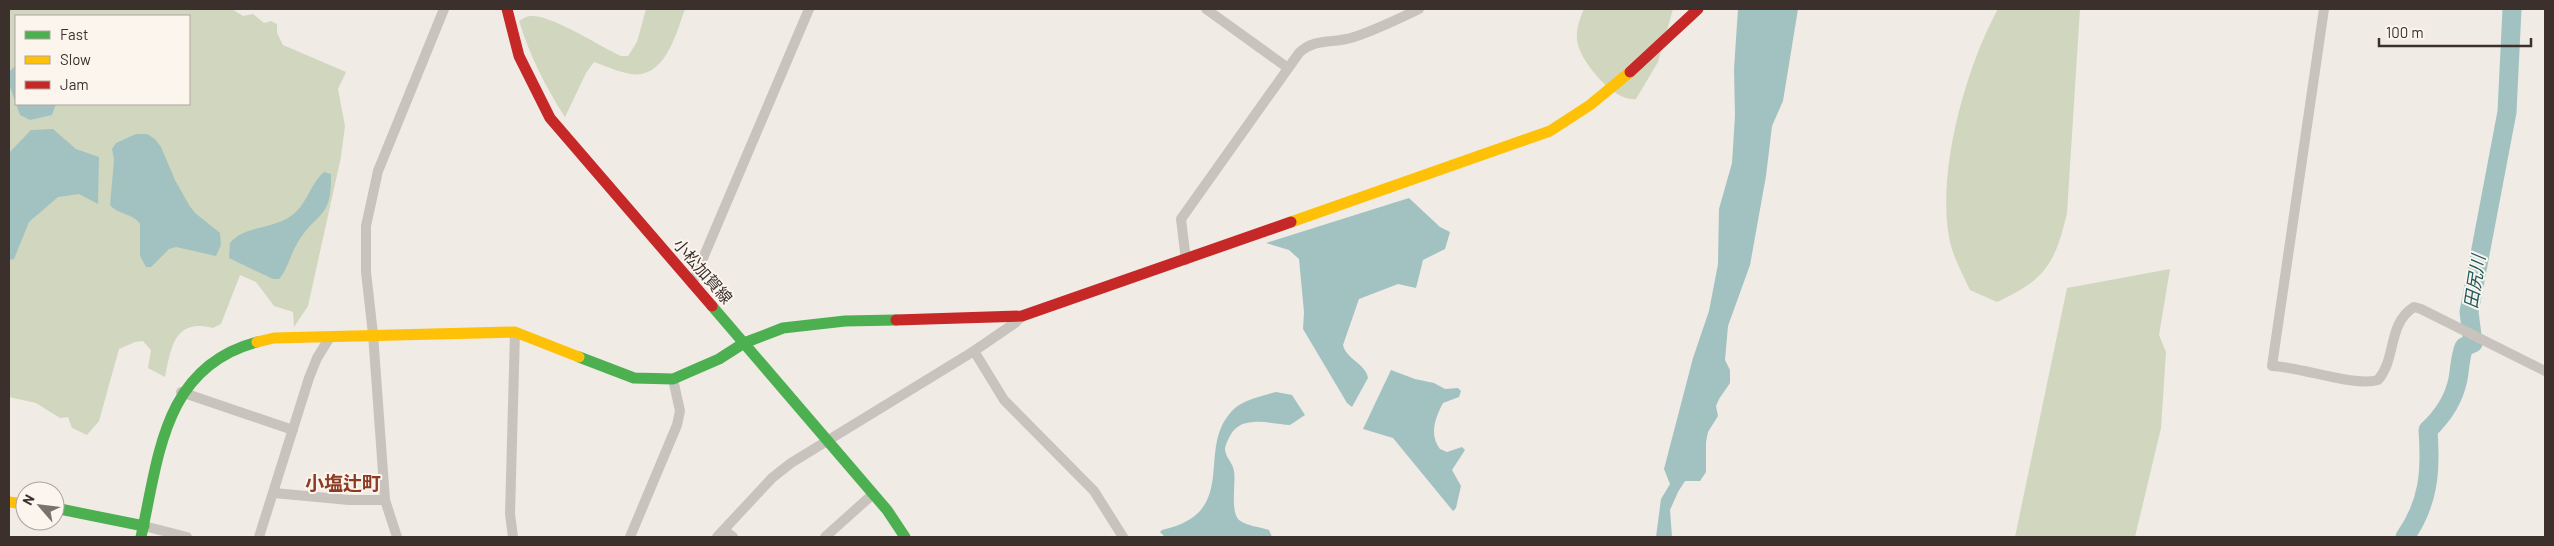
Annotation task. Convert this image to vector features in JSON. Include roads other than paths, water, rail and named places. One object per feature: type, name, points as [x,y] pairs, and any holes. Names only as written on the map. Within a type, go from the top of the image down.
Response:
[{"type":"street","points":[[397,537],[385,500],[366,265],[366,226],[370,201],[378,172],[395,125],[444,9]]},
{"type":"street","name":"小松加賀線","points":[[507,9],[519,56],[550,118],[874,494],[905,537]]},
{"type":"street","points":[[692,284],[809,9]]},
{"type":"street","points":[[1206,9],[1288,68]]},
{"type":"street","points":[[1186,260],[1181,219],[1299,53],[1313,42],[1342,41],[1355,37],[1419,9]]},
{"type":"street","points":[[142,532],[168,420],[181,392],[203,367],[241,347],[274,338],[373,334],[515,332],[634,378],[673,379],[719,359],[744,343],[783,328],[805,324],[1022,316],[1550,131],[1573,118],[1619,83],[1698,9]]},
{"type":"street","points":[[2324,9],[2272,366],[2295,368],[2369,383],[2378,380],[2387,368],[2393,336],[2400,320],[2414,307],[2545,371]]},
{"type":"street","points":[[733,537],[721,534],[772,478],[827,439],[974,351],[1016,323],[1022,316]]},
{"type":"street","points":[[513,537],[510,514],[515,332]]},
{"type":"street","points":[[259,537],[317,358],[330,337]]},
{"type":"street","points":[[974,351],[1004,400],[1094,491],[1123,537]]},
{"type":"street","points":[[630,537],[678,425],[680,411],[673,379]]},
{"type":"street","points":[[181,392],[293,430]]},
{"type":"street","points":[[274,493],[349,500],[385,500]]},
{"type":"street","points":[[825,537],[874,494]]},
{"type":"street","points":[[65,511],[142,532],[187,537]]},
{"type":"water","points":[[1738,9],[1798,9],[1783,101],[1772,126],[1766,176],[1750,265],[1728,326],[1725,360],[1730,370],[1730,383],[1719,399],[1716,406],[1718,416],[1708,432],[1706,472],[1700,481],[1685,481],[1678,492],[1670,510],[1672,537],[1656,537],[1661,499],[1670,484],[1664,469],[1693,358],[1709,311],[1718,264],[1719,209],[1732,163],[1735,116],[1734,69]]},
{"type":"water","points":[[15,66],[15,101],[9,84],[9,72]]},
{"type":"water","points":[[16,105],[56,105],[52,115],[30,120],[20,115]]},
{"type":"water","points":[[53,129],[76,149],[99,157],[98,204],[79,194],[58,197],[29,222],[14,259],[11,260],[9,257],[9,153],[31,130]]},
{"type":"water","points":[[136,134],[147,134],[155,139],[161,147],[175,180],[189,205],[195,213],[220,233],[221,245],[216,256],[176,247],[169,249],[151,267],[146,267],[140,256],[140,224],[137,220],[117,211],[110,205],[114,160],[112,149],[116,143]]},
{"type":"water","points":[[324,172],[331,174],[331,189],[326,208],[304,233],[279,279],[273,279],[229,258],[230,243],[236,237],[242,233],[276,223],[291,216],[301,206],[315,182]]},
{"type":"water","points":[[1409,198],[1440,227],[1450,232],[1445,249],[1423,260],[1416,288],[1398,284],[1359,299],[1343,345],[1348,354],[1364,369],[1368,378],[1352,407],[1347,403],[1303,329],[1304,312],[1299,259],[1289,250],[1266,243]]},
{"type":"water","points":[[1391,370],[1415,379],[1434,383],[1445,389],[1458,388],[1461,391],[1459,397],[1443,403],[1434,426],[1435,438],[1440,449],[1447,452],[1462,447],[1465,450],[1452,470],[1461,486],[1456,508],[1453,511],[1393,438],[1363,429]]},
{"type":"water","points":[[1276,392],[1292,395],[1305,415],[1290,425],[1257,422],[1241,425],[1230,436],[1225,450],[1234,471],[1236,516],[1246,524],[1269,530],[1272,537],[1165,537],[1160,532],[1162,530],[1187,521],[1202,509],[1210,494],[1217,442],[1222,425],[1234,409],[1248,401]]},
{"type":"waterway","name":"田尻川","points":[[2405,537],[2419,512],[2427,486],[2429,459],[2428,430],[2443,413],[2451,400],[2458,379],[2464,347],[2473,343],[2469,312],[2507,112],[2512,9]]},
{"type":"district","name":"小塩辻町","points":[[343,483]]}]
